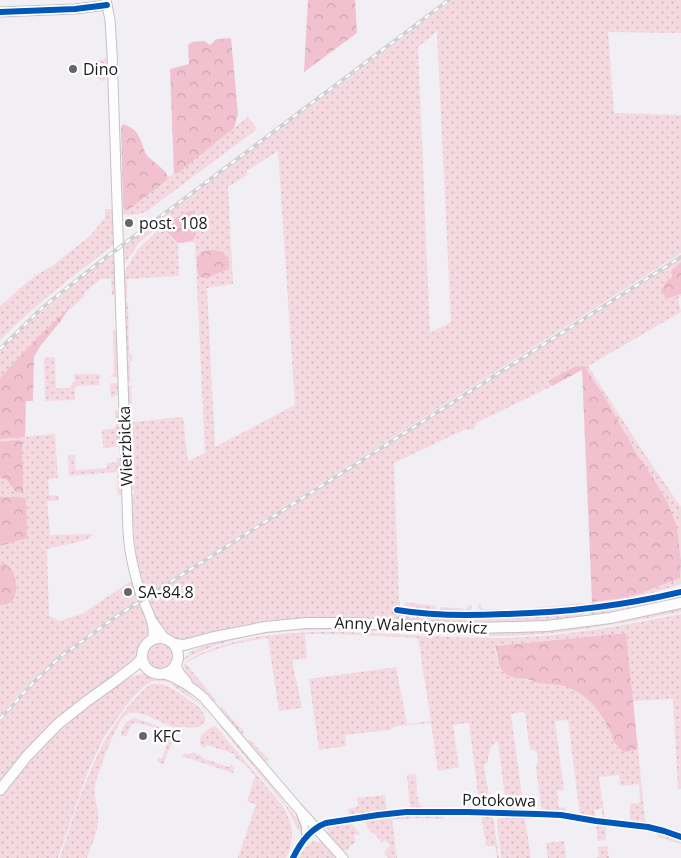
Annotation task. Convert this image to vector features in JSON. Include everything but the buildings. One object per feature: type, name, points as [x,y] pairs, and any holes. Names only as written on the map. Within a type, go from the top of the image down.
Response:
[{"type":"main road","points":[[0,12],[75,9],[107,2]]},
{"type":"main road","name":"Wierzbicka","points":[[107,2],[112,52],[128,539],[136,579],[154,633],[152,640]]},
{"type":"main road","name":"Anny Walentynowicz","points":[[170,641],[184,645],[265,627],[313,622],[471,628],[531,627],[610,618],[681,603]]},
{"type":"main road","name":"Wierzbicka","points":[[150,618],[170,641]]},
{"type":"main road","name":"Anny Walentynowicz","points":[[178,661],[186,651],[230,634]]},
{"type":"main road","points":[[0,790],[26,756],[56,726],[86,701],[137,664],[142,658],[145,647],[152,640],[159,638],[170,641],[178,651],[180,674],[194,690]]},
{"type":"main road","points":[[142,658],[149,670],[155,674],[164,674],[172,677],[204,698],[343,858]]},
{"type":"main road","points":[[164,674],[171,671],[178,661]]},
{"type":"main road","points":[[115,681],[149,670]]},
{"type":"street","points":[[397,610],[446,616],[539,613],[607,607],[681,592]]},
{"type":"street","points":[[297,807],[305,827],[305,838]]},
{"type":"street","name":"Potokowa","points":[[316,828],[326,823],[394,813],[480,812],[561,815],[596,822],[648,827],[681,837]]},
{"type":"street","points":[[293,858],[305,838],[316,828]]},
{"type":"shaded area","points":[[453,0],[681,0],[681,33],[608,32],[614,113],[681,115],[681,253],[146,595],[139,576],[136,554],[131,501],[132,495],[135,492],[131,486],[130,479],[130,474],[134,471],[134,465],[129,462],[128,440],[132,438],[132,434],[128,433],[126,387],[133,386],[131,389],[132,422],[183,417],[188,461],[205,453],[195,242],[178,243],[179,276],[127,279],[127,298],[124,299],[123,274],[138,249],[162,226],[159,226],[139,243],[123,266],[121,249]],"holes":[[[437,31],[451,322],[430,333],[418,47]],[[278,151],[295,405],[215,447],[207,288],[233,284],[228,187],[247,175],[247,171]]]},
{"type":"shaded area","points":[[106,57],[108,74],[106,80],[103,81],[98,79],[97,60],[103,60]]},
{"type":"shaded area","points":[[248,117],[257,129],[146,212],[134,215],[121,214],[121,212],[128,210],[166,181],[168,177],[178,172]]},
{"type":"shaded area","points":[[105,209],[113,209],[115,244],[27,314],[0,340],[0,306],[31,279],[51,267],[90,236],[105,218]]},
{"type":"shaded area","points":[[115,253],[115,295],[112,295],[111,278],[101,279],[84,293],[84,297],[35,340],[0,378],[0,352],[56,300]]},
{"type":"shaded area","points":[[681,259],[681,262],[672,270],[672,277],[667,281],[678,296],[681,294],[678,298],[681,312],[588,366],[681,507],[681,561],[677,526],[667,501],[584,366],[574,367],[549,381],[552,386],[476,423],[474,429],[466,429],[394,463],[400,601],[397,613],[466,618],[582,612],[584,615],[582,618],[548,622],[484,624],[333,619],[186,642],[171,636],[160,626],[147,599]]},
{"type":"shaded area","points":[[128,302],[129,353],[132,355],[130,378],[132,381],[126,380],[126,361],[129,361],[129,356],[126,355],[124,303]]},
{"type":"shaded area","points":[[113,330],[117,330],[118,377],[110,377],[114,373]]},
{"type":"shaded area","points":[[55,357],[56,388],[70,388],[75,381],[74,374],[98,374],[100,375],[99,385],[78,386],[75,388],[75,400],[45,401],[44,358]]},
{"type":"shaded area","points":[[119,383],[119,394],[111,398],[110,384]]},
{"type":"shaded area","points":[[115,409],[120,412],[121,446],[103,448],[102,430],[116,428]]},
{"type":"shaded area","points":[[55,434],[58,478],[48,479],[49,495],[58,496],[59,501],[47,501],[50,535],[94,534],[86,540],[47,549],[49,616],[60,621],[84,613],[129,582],[133,582],[138,600],[64,652],[31,682],[0,716],[0,439]]},
{"type":"shaded area","points":[[68,455],[75,455],[76,470],[107,468],[107,463],[117,462],[117,458],[121,459],[122,495],[118,495],[117,472],[69,476]]},
{"type":"shaded area","points":[[681,562],[681,584],[624,599],[588,603],[636,595],[680,578]]},
{"type":"shaded area","points":[[681,594],[681,600],[658,605],[591,616],[589,613],[589,612]]},
{"type":"shaded area","points":[[405,602],[436,606],[436,610],[404,606]]},
{"type":"shaded area","points":[[140,603],[151,629],[150,636],[141,648],[139,658],[87,695],[0,783],[0,722],[39,679],[68,653]]},
{"type":"shaded area","points":[[583,603],[582,605],[525,609]]},
{"type":"shaded area","points":[[481,604],[482,609],[525,609],[480,610],[478,606]]},
{"type":"shaded area","points":[[472,605],[472,609],[470,611],[440,611],[440,607],[467,609]]},
{"type":"shaded area","points":[[681,607],[681,612],[547,634],[468,636],[306,630],[263,634],[222,643],[191,655],[183,662],[182,669],[181,666],[182,659],[190,654],[189,652],[213,643],[253,633],[306,626],[467,632]]},
{"type":"shaded area","points":[[681,614],[681,789],[678,789],[673,699],[633,701],[626,633],[495,646],[497,660],[511,677],[570,687],[592,703],[601,714],[616,746],[625,752],[638,749],[645,821],[648,822],[647,825],[630,822],[630,804],[640,803],[639,784],[620,786],[619,775],[599,777],[605,819],[616,819],[616,821],[603,820],[602,808],[594,810],[596,819],[580,816],[568,720],[555,721],[564,790],[557,791],[559,808],[565,807],[566,813],[542,812],[536,768],[537,753],[534,750],[530,750],[525,714],[523,712],[511,714],[524,812],[480,810],[469,723],[453,725],[459,767],[438,771],[431,723],[397,726],[390,730],[345,735],[346,746],[319,750],[309,679],[396,667],[407,724],[431,721],[418,638],[305,634],[307,659],[292,660],[302,708],[279,711],[268,638],[225,647],[185,663],[189,659],[226,644],[288,633],[331,632],[508,638],[585,631]],"holes":[[[498,741],[505,798],[500,799],[500,796],[489,797],[484,765],[488,762],[490,749]]]},
{"type":"shaded area","points":[[160,643],[170,647],[174,657],[170,667],[160,671],[150,667],[146,657],[150,647]]},
{"type":"shaded area","points":[[185,663],[217,701],[212,700],[183,672],[185,671]]},
{"type":"shaded area","points":[[145,673],[155,677],[168,677],[173,680],[170,682],[154,681],[144,687],[133,697],[103,739],[88,771],[58,858],[0,858],[0,797],[28,761],[69,719],[122,681]]},
{"type":"shaded area","points":[[174,681],[204,707],[207,714],[201,705],[174,687],[172,684]]},
{"type":"shaded area","points":[[151,684],[163,684],[175,690],[200,708],[206,718],[205,722],[198,727],[192,728],[175,727],[139,713],[130,713],[125,716],[111,740],[96,781],[95,796],[98,822],[87,858],[60,858],[87,780],[104,742],[127,708]]},
{"type":"shaded area","points":[[221,706],[244,732],[241,734],[221,710]]},
{"type":"shaded area","points":[[135,718],[159,727],[169,734],[172,744],[164,763],[158,762],[157,759],[162,759],[168,741],[164,739],[159,730],[135,723],[132,724],[126,736],[121,735],[125,724]]},
{"type":"shaded area","points":[[218,725],[224,727],[252,758],[300,822],[302,834],[285,805]]},
{"type":"shaded area","points":[[214,726],[283,806],[292,832],[291,844],[286,858],[238,858],[256,804],[247,802],[255,776],[244,763],[235,758],[235,754],[207,745],[205,748],[202,747],[200,740],[202,735]]},
{"type":"shaded area","points":[[249,739],[269,760],[265,762],[248,742]]},
{"type":"shaded area","points":[[194,753],[202,756],[202,758],[229,767],[231,764],[234,768],[233,773],[182,756],[183,754]]},
{"type":"shaded area","points":[[416,774],[417,797],[423,809],[410,808],[407,775]]},
{"type":"shaded area","points":[[385,795],[387,811],[349,815],[348,809],[358,807],[357,798]]},
{"type":"shaded area","points":[[481,814],[493,817],[499,858],[497,858],[495,846],[486,846]]},
{"type":"shaded area","points":[[500,814],[532,815],[533,819],[525,819],[531,858],[501,858],[497,821]]},
{"type":"shaded area","points":[[443,815],[444,819],[416,818],[392,820],[397,858],[389,858],[384,855],[386,854],[384,852],[390,846],[385,840],[382,843],[373,832],[371,833],[365,822],[368,819],[396,816]]},
{"type":"shaded area","points":[[346,821],[352,824],[360,834],[353,836],[356,842],[348,850],[341,850],[328,835],[328,830],[326,829],[329,826]]},
{"type":"shaded area","points":[[596,825],[610,826],[606,826],[606,840],[598,841]]},
{"type":"shaded area","points":[[657,833],[680,839],[681,844],[658,837]]},
{"type":"shaded area","points":[[313,841],[321,841],[336,858],[298,858]]},
{"type":"shaded area","points":[[564,841],[566,858],[548,858],[546,843]]},
{"type":"shaded area","points":[[607,846],[609,858],[596,858],[599,857],[598,847]]},
{"type":"green space","points":[[308,0],[355,0],[357,33],[304,72]]},
{"type":"green space","points":[[231,38],[238,114],[234,128],[178,173],[174,174],[170,69],[189,64],[188,45],[192,42],[204,41],[210,45],[217,39]]},
{"type":"green space","points":[[123,124],[136,132],[140,137],[146,154],[164,170],[168,177],[166,181],[128,210],[124,211],[121,128]]},
{"type":"green space","points":[[190,211],[195,211],[196,235],[191,241],[178,243],[162,226]]},
{"type":"green space","points":[[212,250],[223,252],[229,261],[229,269],[203,278],[199,276],[197,270],[198,258],[201,252]]},
{"type":"green space","points":[[681,262],[681,294],[666,299],[661,290],[672,277],[672,270]]},
{"type":"green space","points":[[69,308],[34,357],[33,401],[26,401],[25,437],[0,439],[0,378],[35,340]]},
{"type":"green space","points":[[584,366],[667,501],[677,526],[681,561],[680,578],[636,595],[592,602],[582,370],[552,386],[548,381],[574,367]]},
{"type":"green space","points":[[22,441],[23,492],[16,492],[6,479],[0,478],[0,442]]},
{"type":"green space","points":[[0,497],[20,497],[26,499],[27,538],[0,546]]},
{"type":"green space","points":[[5,563],[13,572],[16,590],[12,601],[0,605],[0,565]]},
{"type":"green space","points":[[626,633],[638,749],[625,752],[615,744],[601,715],[588,700],[564,686],[538,683],[508,675],[500,665],[495,646]]},
{"type":"railway","points":[[0,349],[41,309],[92,268],[449,0]]},
{"type":"railway","points":[[0,719],[60,657],[117,616],[681,257]]},
{"type":"cycle path","points":[[0,12],[75,9],[107,5]]},
{"type":"cycle path","points":[[397,610],[464,615],[549,612],[615,605],[681,592]]},
{"type":"cycle path","points":[[293,858],[306,837],[326,823],[406,812],[561,815],[648,827],[681,837]]},
{"type":"place","name":"Dino","points":[[73,69]]},
{"type":"place","name":"post. 108","points":[[129,223]]},
{"type":"place","name":"SA-84.8","points":[[128,592]]},
{"type":"place","name":"KFC","points":[[143,736]]}]
